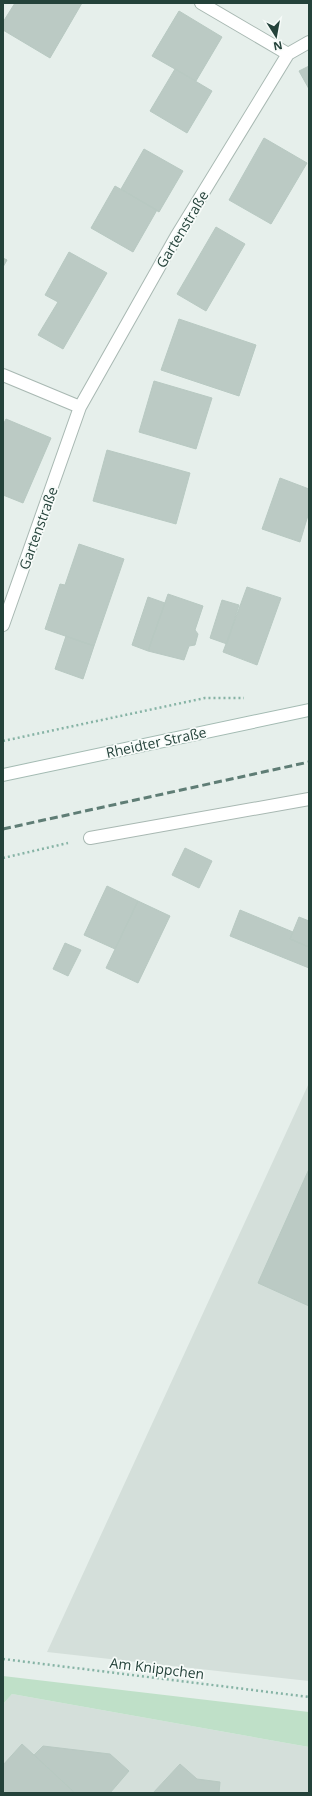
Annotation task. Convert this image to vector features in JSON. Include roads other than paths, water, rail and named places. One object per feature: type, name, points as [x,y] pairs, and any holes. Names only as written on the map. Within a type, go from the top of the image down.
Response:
[{"type":"street","points":[[201,3],[288,54]]},
{"type":"street","name":"Gartenstraße","points":[[3,625],[80,407],[176,237],[288,54],[309,42]]},
{"type":"street","points":[[3,375],[80,407]]},
{"type":"street","name":"Rheidter Straße","points":[[3,775],[309,710]]},
{"type":"street","points":[[90,838],[309,800]]},
{"type":"railway","points":[[3,829],[309,762]]}]
